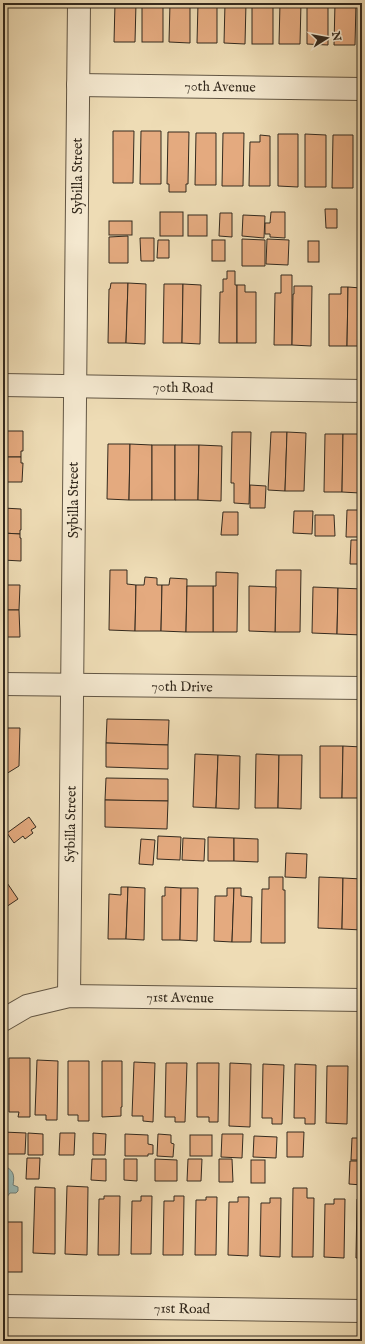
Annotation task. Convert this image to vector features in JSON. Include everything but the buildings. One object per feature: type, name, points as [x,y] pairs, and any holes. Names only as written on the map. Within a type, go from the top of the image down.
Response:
[{"type":"street","name":"Sybilla Street","points":[[69,996],[79,3]]},
{"type":"street","name":"70th Avenue","points":[[78,85],[362,89]]},
{"type":"street","name":"70th Road","points":[[3,385],[362,391]]},
{"type":"street","name":"70th Drive","points":[[3,684],[73,686],[362,688]]},
{"type":"street","name":"71st Avenue","points":[[3,1020],[27,1006],[69,996],[362,1000]]},
{"type":"street","name":"71st Road","points":[[3,1306],[362,1312]]},
{"type":"water","points":[[3,1165],[12,1173],[14,1178],[13,1185],[18,1187],[18,1191],[16,1193],[10,1193],[3,1202]]}]
